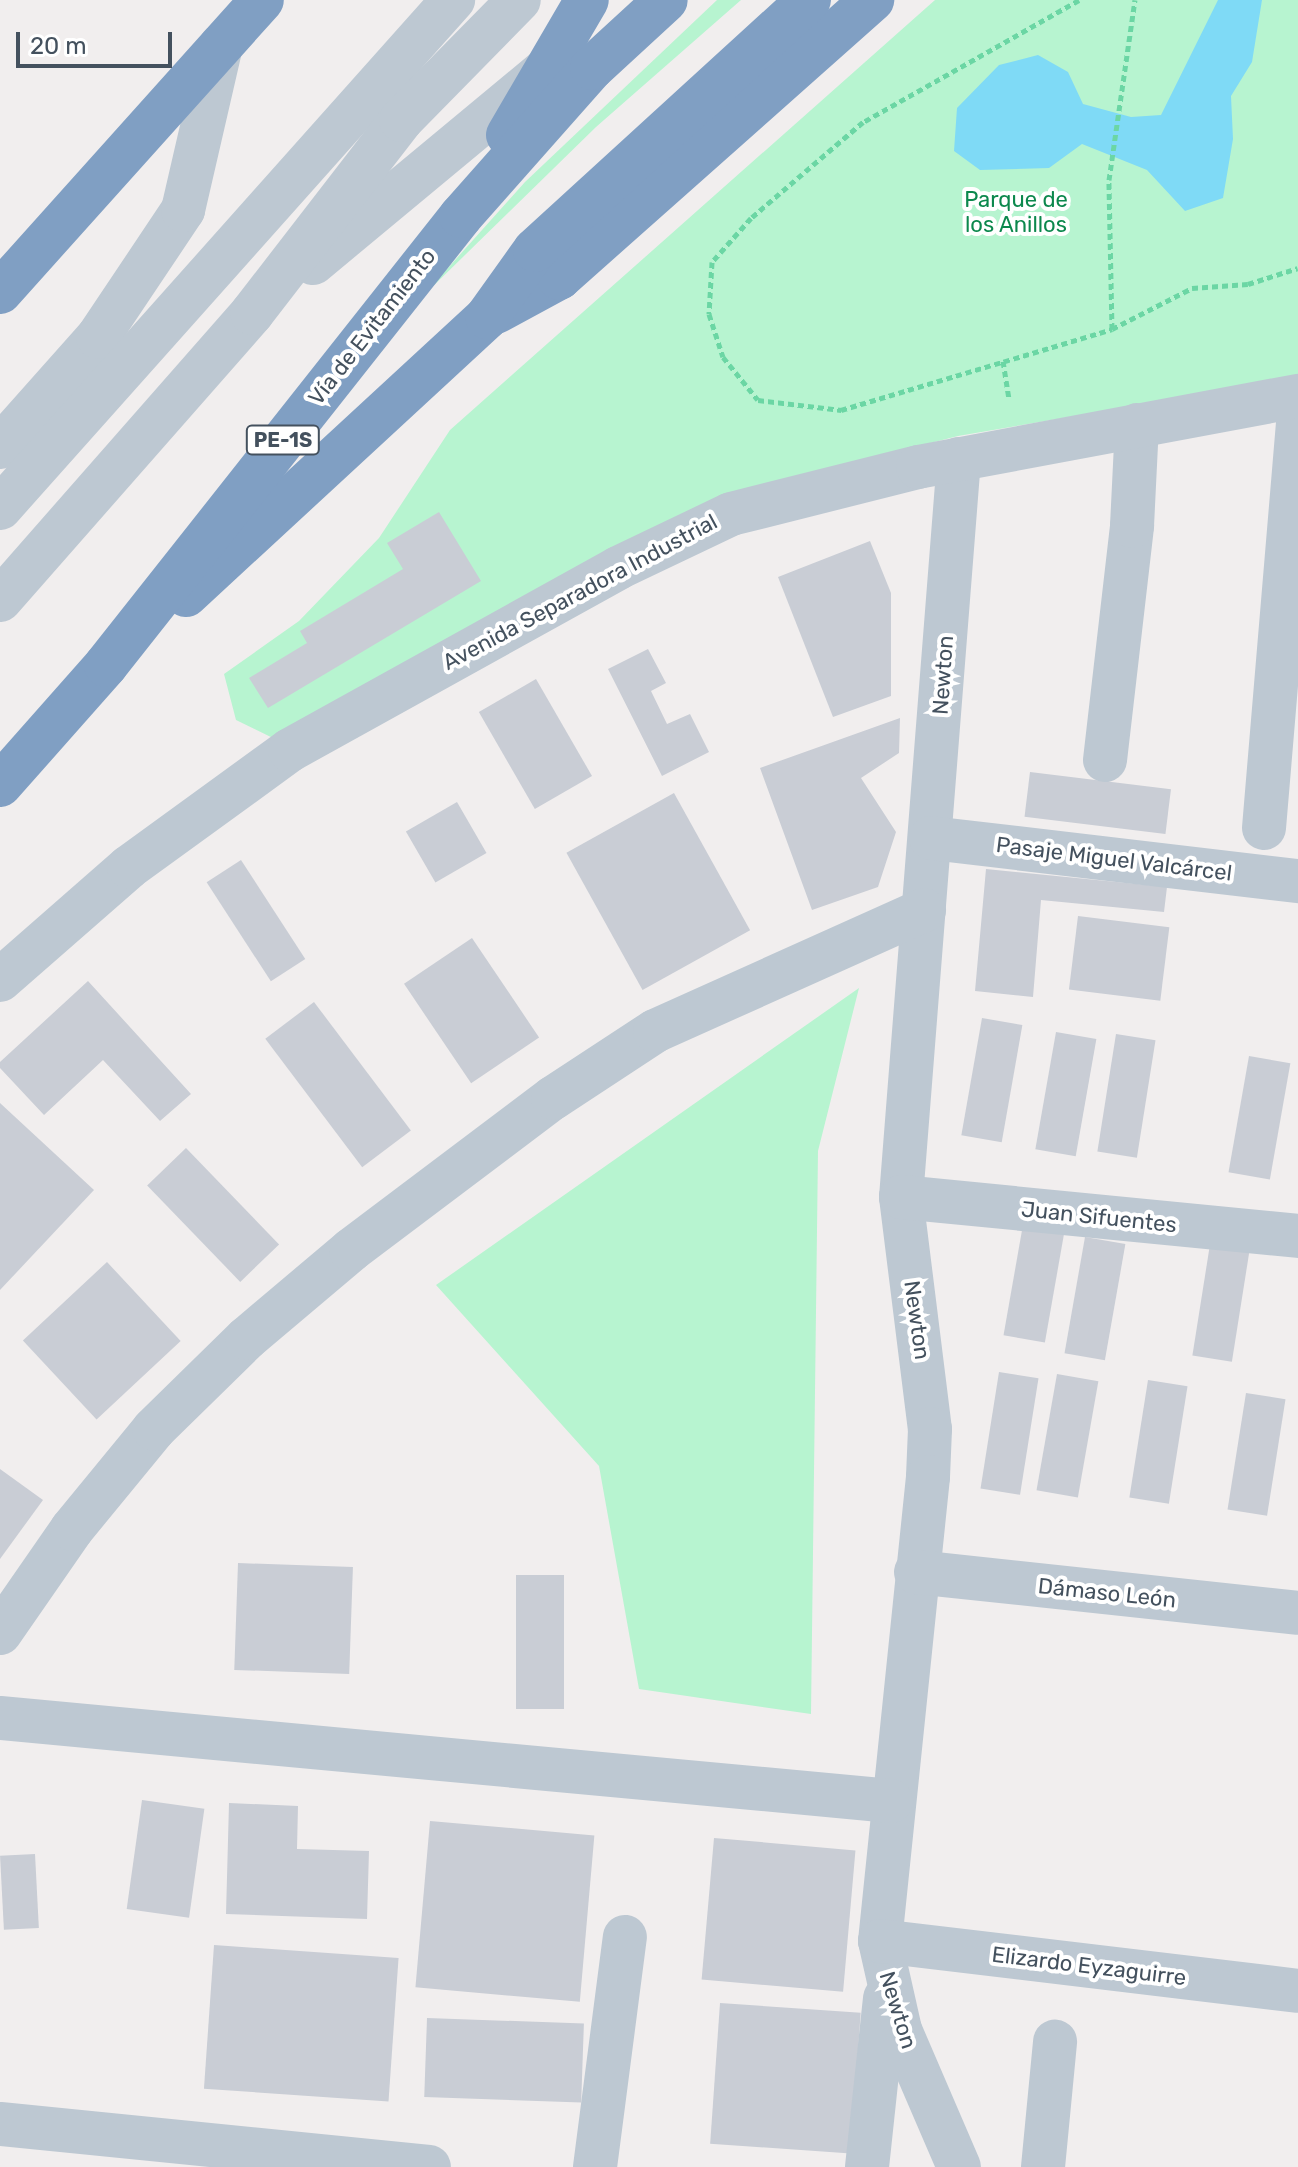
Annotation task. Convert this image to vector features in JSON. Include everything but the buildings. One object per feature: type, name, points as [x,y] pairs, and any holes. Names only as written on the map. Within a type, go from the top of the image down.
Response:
[{"type":"highway","points":[[0,292],[262,0]]},
{"type":"highway","name":"Vía de Evitamiento","points":[[461,216],[587,0]]},
{"type":"highway","name":"Vía de Evitamiento","points":[[0,785],[106,665],[461,216],[592,68],[666,0]]},
{"type":"highway","name":"Vía de Evitamiento","points":[[106,665],[258,532],[487,317],[535,250],[809,0]]},
{"type":"highway","name":"Vía de Evitamiento","points":[[487,317],[559,278],[872,0]]},
{"type":"street","points":[[0,508],[453,0]]},
{"type":"street","points":[[0,600],[252,313],[401,120],[519,0]]},
{"type":"street","points":[[0,447],[98,337],[183,210],[221,45]]},
{"type":"street","points":[[252,313],[547,68]]},
{"type":"street","name":"Avenida Separadora Industrial","points":[[0,980],[129,867],[290,750],[507,627],[731,514],[959,459],[1298,396]]},
{"type":"street","points":[[1264,828],[1298,422]]},
{"type":"street","points":[[1105,760],[1132,526],[1137,425]]},
{"type":"street","name":"Newton","points":[[959,459],[901,1197],[930,1429],[891,1801],[880,1941],[886,1988],[959,2167]]},
{"type":"street","name":"Pasaje Miguel Valcárcel","points":[[931,838],[1298,881]]},
{"type":"street","points":[[0,1633],[72,1529],[154,1429],[247,1338],[351,1250],[553,1098],[655,1031],[924,910]]},
{"type":"street","name":"Juan Sifuentes","points":[[901,1197],[1298,1236]]},
{"type":"street","name":"Dámaso León","points":[[916,1572],[1298,1613]]},
{"type":"street","points":[[0,1718],[891,1801]]},
{"type":"street","points":[[595,2167],[625,1937]]},
{"type":"street","name":"Elizardo Eyzaguirre","points":[[880,1941],[1298,1991]]},
{"type":"street","points":[[867,2167],[886,1988]]},
{"type":"street","points":[[1043,2167],[1055,2042]]},
{"type":"street","points":[[0,2124],[429,2167]]},
{"type":"path","points":[[1079,0],[863,122],[751,218],[712,262],[709,314],[723,357],[758,400],[841,410],[1112,329],[1192,288],[1248,284],[1298,268]]},
{"type":"path","points":[[1112,329],[1109,180],[1135,0]]},
{"type":"green space","points":[[717,0],[741,0],[596,127],[422,297],[525,182]]},
{"type":"green space","name":"Parque de los Anillos","points":[[935,0],[1298,0],[1298,378],[958,436],[726,495],[277,740],[236,720],[224,674],[299,621],[379,538],[450,430]]},
{"type":"green space","points":[[859,988],[818,1151],[811,1714],[639,1689],[599,1466],[436,1285]]},
{"type":"water","points":[[1218,0],[1262,0],[1252,62],[1231,96],[1233,139],[1223,198],[1185,211],[1147,170],[1082,144],[1049,168],[980,170],[954,151],[957,108],[999,65],[1038,55],[1068,72],[1083,104],[1131,117],[1161,115]]}]
